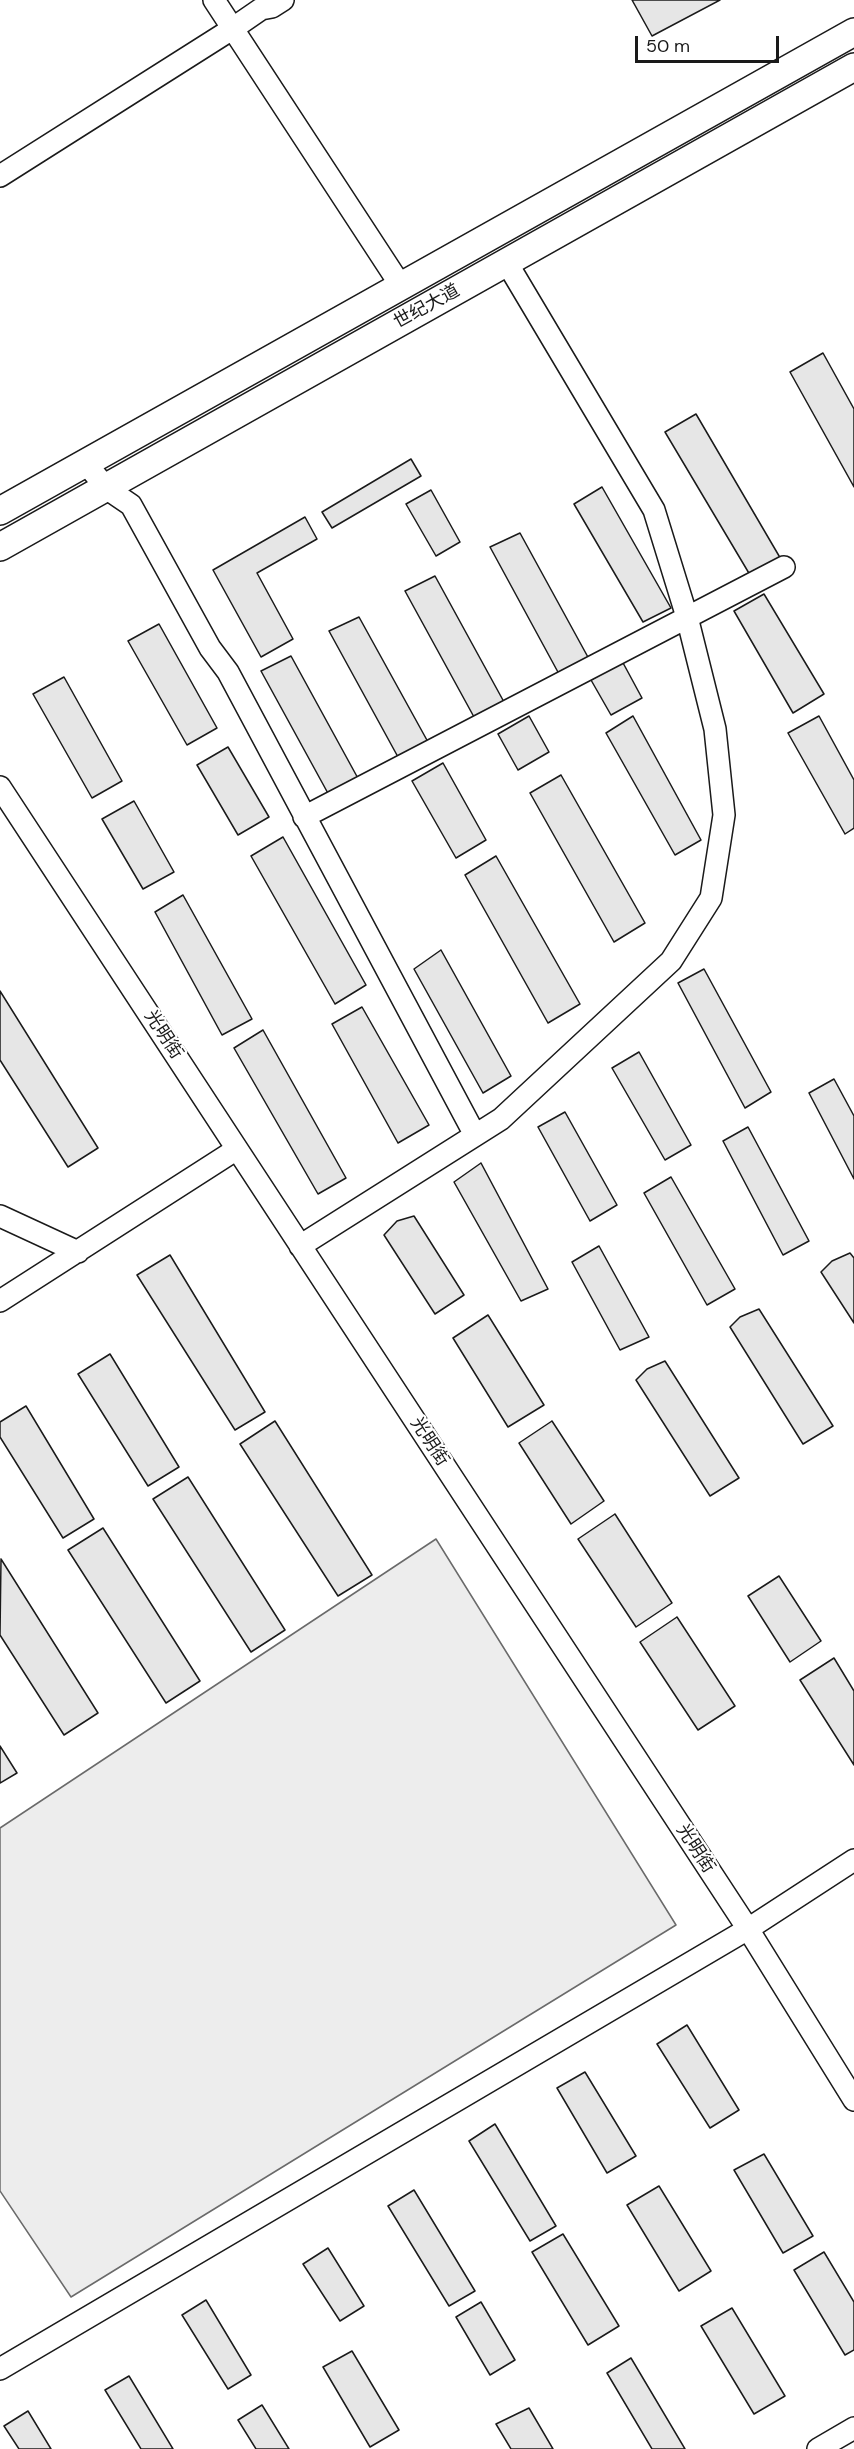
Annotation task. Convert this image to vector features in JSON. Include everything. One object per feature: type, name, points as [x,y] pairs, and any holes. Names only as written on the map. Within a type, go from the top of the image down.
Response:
[{"type":"main road","name":"世纪大道","points":[[0,511],[854,32]]},
{"type":"main road","name":"世纪大道","points":[[0,547],[854,67]]},
{"type":"street","points":[[214,0],[401,286]]},
{"type":"street","points":[[0,176],[261,9],[272,8],[283,0]]},
{"type":"street","points":[[300,1246],[501,1119],[671,961],[711,898],[724,815],[715,729],[687,617],[654,510],[507,262]]},
{"type":"street","points":[[86,463],[106,488],[131,505],[210,648],[228,672],[475,1136]]},
{"type":"street","points":[[304,817],[784,567]]},
{"type":"street","name":"光明街","points":[[0,787],[748,1929],[854,2100]]},
{"type":"street","points":[[0,1301],[237,1149]]},
{"type":"street","points":[[0,1216],[78,1252]]},
{"type":"street","points":[[0,2370],[748,1929],[854,1860]]},
{"type":"street","points":[[818,2449],[854,2428]]},
{"type":"shaded area","points":[[436,1539],[676,1925],[71,2297],[0,2191],[0,1828]]},
{"type":"building","points":[[632,0],[720,0],[652,36]]},
{"type":"building","points":[[823,353],[854,409],[854,487],[790,372]]},
{"type":"building","points":[[696,414],[782,561],[753,580],[665,432]]},
{"type":"building","points":[[411,459],[421,476],[332,528],[322,512]]},
{"type":"building","points":[[602,487],[671,608],[643,622],[574,504]]},
{"type":"building","points":[[431,490],[460,542],[436,556],[406,504]]},
{"type":"building","points":[[305,517],[317,539],[257,573],[293,639],[261,657],[213,570]]},
{"type":"building","points":[[520,533],[589,659],[559,674],[490,547]]},
{"type":"building","points":[[435,576],[504,702],[474,717],[405,591]]},
{"type":"building","points":[[764,594],[824,694],[793,713],[734,611]]},
{"type":"building","points":[[359,617],[428,742],[398,757],[329,631]]},
{"type":"building","points":[[159,624],[217,728],[187,745],[128,641]]},
{"type":"building","points":[[291,656],[360,782],[330,797],[261,671]]},
{"type":"building","points":[[622,661],[642,698],[611,715],[591,680]]},
{"type":"building","points":[[64,677],[122,781],[92,798],[33,694]]},
{"type":"building","points":[[529,716],[549,752],[518,770],[498,734]]},
{"type":"building","points":[[633,716],[701,840],[675,855],[606,733]]},
{"type":"building","points":[[819,716],[854,780],[854,828],[845,834],[788,733]]},
{"type":"building","points":[[228,747],[269,817],[238,835],[197,765]]},
{"type":"building","points":[[443,763],[486,840],[456,858],[412,781]]},
{"type":"building","points":[[561,775],[645,923],[614,942],[530,793]]},
{"type":"building","points":[[134,801],[174,872],[143,889],[102,819]]},
{"type":"building","points":[[283,837],[366,985],[335,1004],[251,856]]},
{"type":"building","points":[[496,856],[580,1004],[548,1023],[465,875]]},
{"type":"building","points":[[183,895],[252,1019],[222,1035],[155,912]]},
{"type":"building","points":[[441,950],[511,1076],[483,1093],[414,969]]},
{"type":"building","points":[[704,969],[771,1092],[745,1108],[678,983]]},
{"type":"building","points":[[0,991],[98,1148],[68,1167],[0,1060]]},
{"type":"building","points":[[362,1007],[429,1125],[398,1143],[332,1024]]},
{"type":"building","points":[[263,1030],[346,1178],[318,1194],[234,1048]]},
{"type":"building","points":[[639,1052],[691,1145],[665,1160],[612,1068]]},
{"type":"building","points":[[834,1079],[854,1116],[854,1179],[809,1093]]},
{"type":"building","points":[[565,1112],[617,1205],[590,1221],[538,1127]]},
{"type":"building","points":[[748,1127],[809,1241],[783,1255],[723,1141]]},
{"type":"building","points":[[481,1163],[548,1289],[521,1301],[454,1182]]},
{"type":"building","points":[[671,1177],[735,1289],[707,1305],[644,1193]]},
{"type":"building","points":[[414,1216],[464,1295],[435,1314],[384,1235],[397,1221]]},
{"type":"building","points":[[599,1246],[649,1337],[620,1350],[572,1262]]},
{"type":"building","points":[[850,1253],[854,1258],[854,1323],[821,1272],[832,1261]]},
{"type":"building","points":[[170,1255],[265,1412],[235,1430],[137,1275]]},
{"type":"building","points":[[759,1309],[833,1426],[803,1444],[730,1327],[740,1317]]},
{"type":"building","points":[[488,1315],[544,1405],[508,1427],[453,1338]]},
{"type":"building","points":[[110,1354],[179,1467],[148,1486],[78,1374]]},
{"type":"building","points":[[665,1361],[739,1478],[710,1496],[636,1380],[647,1369]]},
{"type":"building","points":[[26,1406],[94,1519],[63,1538],[0,1437],[0,1422]]},
{"type":"building","points":[[275,1421],[372,1575],[338,1596],[240,1444]]},
{"type":"building","points":[[552,1421],[604,1501],[571,1524],[519,1443]]},
{"type":"building","points":[[188,1477],[285,1630],[251,1652],[153,1499]]},
{"type":"building","points":[[615,1514],[672,1603],[636,1627],[578,1539]]},
{"type":"building","points":[[103,1528],[200,1681],[166,1703],[68,1550]]},
{"type":"building","points":[[1,1559],[98,1713],[64,1735],[0,1635]]},
{"type":"building","points":[[779,1576],[821,1641],[790,1662],[748,1596]]},
{"type":"building","points":[[677,1617],[735,1706],[698,1730],[640,1642]]},
{"type":"building","points":[[834,1658],[854,1691],[854,1765],[800,1680]]},
{"type":"building","points":[[0,1746],[17,1773],[0,1783]]},
{"type":"building","points":[[687,2025],[739,2110],[710,2128],[657,2044]]},
{"type":"building","points":[[585,2072],[636,2156],[607,2173],[557,2088]]},
{"type":"building","points":[[495,2124],[556,2226],[530,2241],[469,2141]]},
{"type":"building","points":[[764,2154],[813,2236],[783,2253],[734,2170]]},
{"type":"building","points":[[659,2186],[711,2271],[679,2291],[627,2205]]},
{"type":"building","points":[[414,2190],[475,2291],[449,2306],[388,2206]]},
{"type":"building","points":[[563,2234],[619,2326],[588,2345],[532,2252]]},
{"type":"building","points":[[328,2248],[364,2306],[340,2321],[303,2264]]},
{"type":"building","points":[[824,2252],[854,2302],[854,2350],[845,2355],[794,2270]]},
{"type":"building","points":[[206,2300],[251,2375],[228,2389],[182,2315]]},
{"type":"building","points":[[481,2302],[515,2360],[490,2375],[456,2317]]},
{"type":"building","points":[[732,2308],[785,2396],[754,2414],[701,2326]]},
{"type":"building","points":[[352,2351],[399,2430],[370,2447],[323,2367]]},
{"type":"building","points":[[631,2358],[685,2449],[652,2449],[607,2373]]},
{"type":"building","points":[[129,2376],[173,2449],[141,2449],[105,2390]]},
{"type":"building","points":[[262,2405],[289,2449],[256,2449],[238,2420]]},
{"type":"building","points":[[529,2408],[553,2449],[511,2449],[496,2424]]},
{"type":"building","points":[[28,2411],[51,2449],[19,2449],[4,2426]]}]
